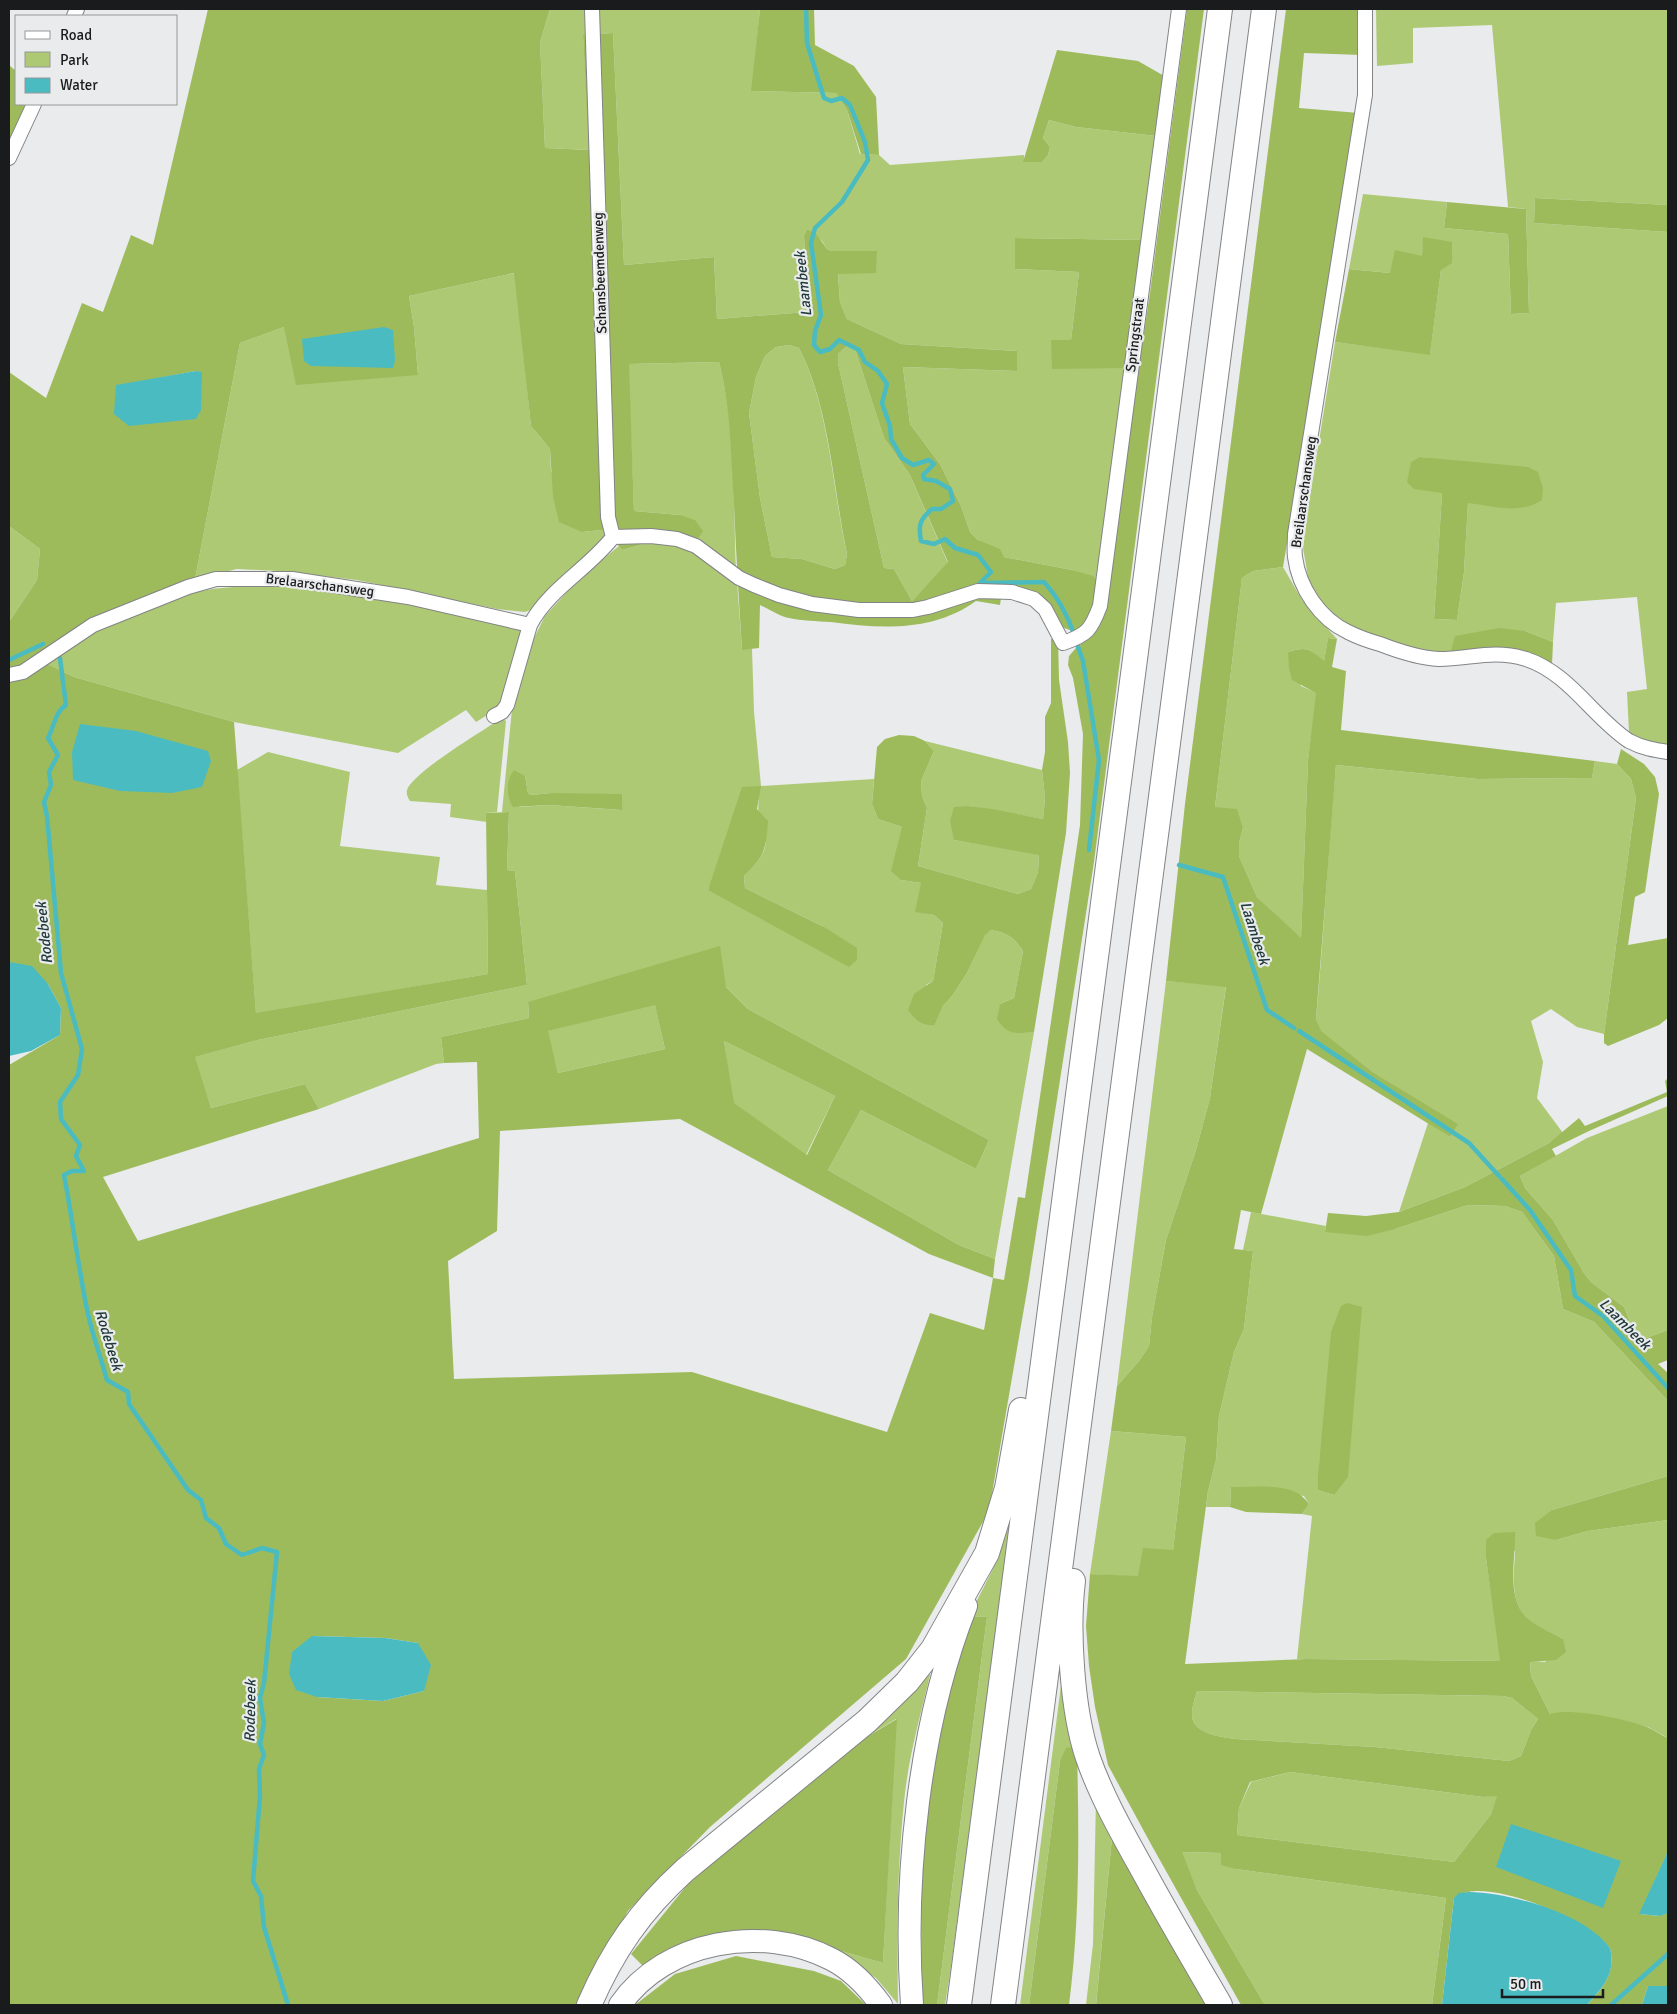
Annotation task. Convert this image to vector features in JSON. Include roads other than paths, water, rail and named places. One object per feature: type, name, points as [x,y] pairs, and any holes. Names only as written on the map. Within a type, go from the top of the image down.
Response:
[{"type":"highway","points":[[959,2005],[1220,9]]},
{"type":"highway","points":[[1003,2005],[1264,9]]},
{"type":"highway","points":[[912,2005],[909,1967],[911,1897],[924,1766],[933,1712],[951,1645],[1002,1509],[1019,1428],[1049,1222],[1069,1166]]},
{"type":"highway","points":[[1064,1536],[1073,1576],[1070,1602],[1072,1665],[1081,1732],[1088,1758],[1117,1824],[1220,2005]]},
{"type":"highway","points":[[589,2005],[616,1950],[659,1894],[685,1870],[868,1720],[907,1682],[933,1649],[945,1630],[987,1552]]},
{"type":"highway","points":[[620,2005],[651,1974],[677,1958],[714,1945],[750,1940],[795,1946],[830,1959],[846,1969],[863,1984],[881,2005]]},
{"type":"street","name":"Schansbeemdenweg","points":[[592,9],[608,517],[613,537]]},
{"type":"street","name":"Springstraat","points":[[613,537],[651,536],[678,539],[696,546],[739,578],[779,595],[812,604],[859,610],[913,610],[978,591],[1012,592],[1034,599],[1045,609],[1062,643],[1080,637],[1090,628],[1100,606],[1179,9]]},
{"type":"street","name":"Breilaarschansweg","points":[[1365,9],[1365,95],[1363,112],[1295,534],[1295,558],[1301,582],[1320,612],[1347,632],[1397,651],[1422,657],[1440,659],[1480,654],[1506,655],[1534,662],[1558,677],[1622,736],[1637,745],[1668,752]]},
{"type":"street","points":[[9,158],[34,105]]},
{"type":"street","points":[[494,716],[502,712],[510,696],[530,625],[536,614],[562,586],[601,552],[613,537]]},
{"type":"street","name":"Brelaarschansweg","points":[[9,675],[23,672],[93,625],[188,587],[216,579],[292,579],[408,597],[530,625]]},
{"type":"water","points":[[384,327],[393,330],[395,360],[393,368],[311,366],[304,361],[302,339]]},
{"type":"water","points":[[196,371],[202,372],[201,410],[196,419],[129,426],[114,414],[116,385]]},
{"type":"water","points":[[80,724],[136,731],[208,751],[211,761],[202,787],[172,793],[120,791],[73,780],[72,752]]},
{"type":"water","points":[[9,962],[32,966],[48,984],[61,1008],[60,1035],[31,1051],[9,1056]]},
{"type":"water","points":[[312,1636],[385,1638],[418,1643],[431,1665],[424,1691],[383,1701],[317,1697],[296,1690],[289,1674],[292,1652]]},
{"type":"water","points":[[1511,1824],[1621,1861],[1603,1908],[1496,1867]]},
{"type":"water","points":[[1668,1851],[1668,1913],[1660,1916],[1639,1914]]},
{"type":"water","points":[[1469,1892],[1505,1896],[1546,1907],[1583,1925],[1610,1948],[1610,1973],[1603,1986],[1587,2005],[1442,2005],[1454,1898],[1459,1893]]},
{"type":"water","points":[[1648,1986],[1668,1986],[1668,2005],[1642,2005]]},
{"type":"waterway","name":"Laambeek","points":[[806,9],[807,43],[824,98],[831,101],[842,98],[850,105],[865,142],[868,160],[842,202],[815,228],[811,243],[821,315],[815,331],[814,345],[820,352],[830,349],[839,340],[859,350],[865,362],[878,371],[887,384],[882,403],[890,426],[891,439],[902,458],[913,465],[929,460],[934,464],[923,475],[924,479],[936,481],[950,489],[953,501],[941,509],[932,509],[922,519],[920,526],[921,541],[934,544],[945,539],[955,548],[978,555],[991,572],[980,583],[1044,582],[1062,606],[1074,634]]},
{"type":"waterway","points":[[9,660],[43,644]]},
{"type":"waterway","name":"Laambeek","points":[[1077,644],[1083,661],[1099,760],[1089,850]]},
{"type":"waterway","name":"Rodebeek","points":[[60,658],[66,705],[57,716],[48,738],[58,755],[49,772],[51,785],[44,802],[47,816],[61,973],[82,1049],[78,1075],[60,1102],[61,1119],[80,1145],[76,1156],[84,1171],[72,1171],[64,1175],[81,1279],[90,1323],[107,1380],[128,1392],[129,1404],[188,1490],[201,1500],[206,1518],[219,1528],[226,1544],[242,1555],[262,1548],[277,1552],[264,1683],[260,1698],[264,1723],[260,1744],[264,1755],[259,1769],[260,1796],[253,1881],[261,1896],[264,1927],[288,2005]]},
{"type":"waterway","name":"Laambeek","points":[[1179,865],[1223,877],[1267,1010],[1294,1028]]},
{"type":"waterway","name":"Laambeek","points":[[1299,1031],[1469,1143],[1499,1176]]},
{"type":"waterway","name":"Laambeek","points":[[1502,1179],[1530,1210],[1571,1270],[1575,1296],[1603,1316],[1668,1388]]},
{"type":"waterway","name":"Laambeek","points":[[1611,2005],[1668,1954]]}]
